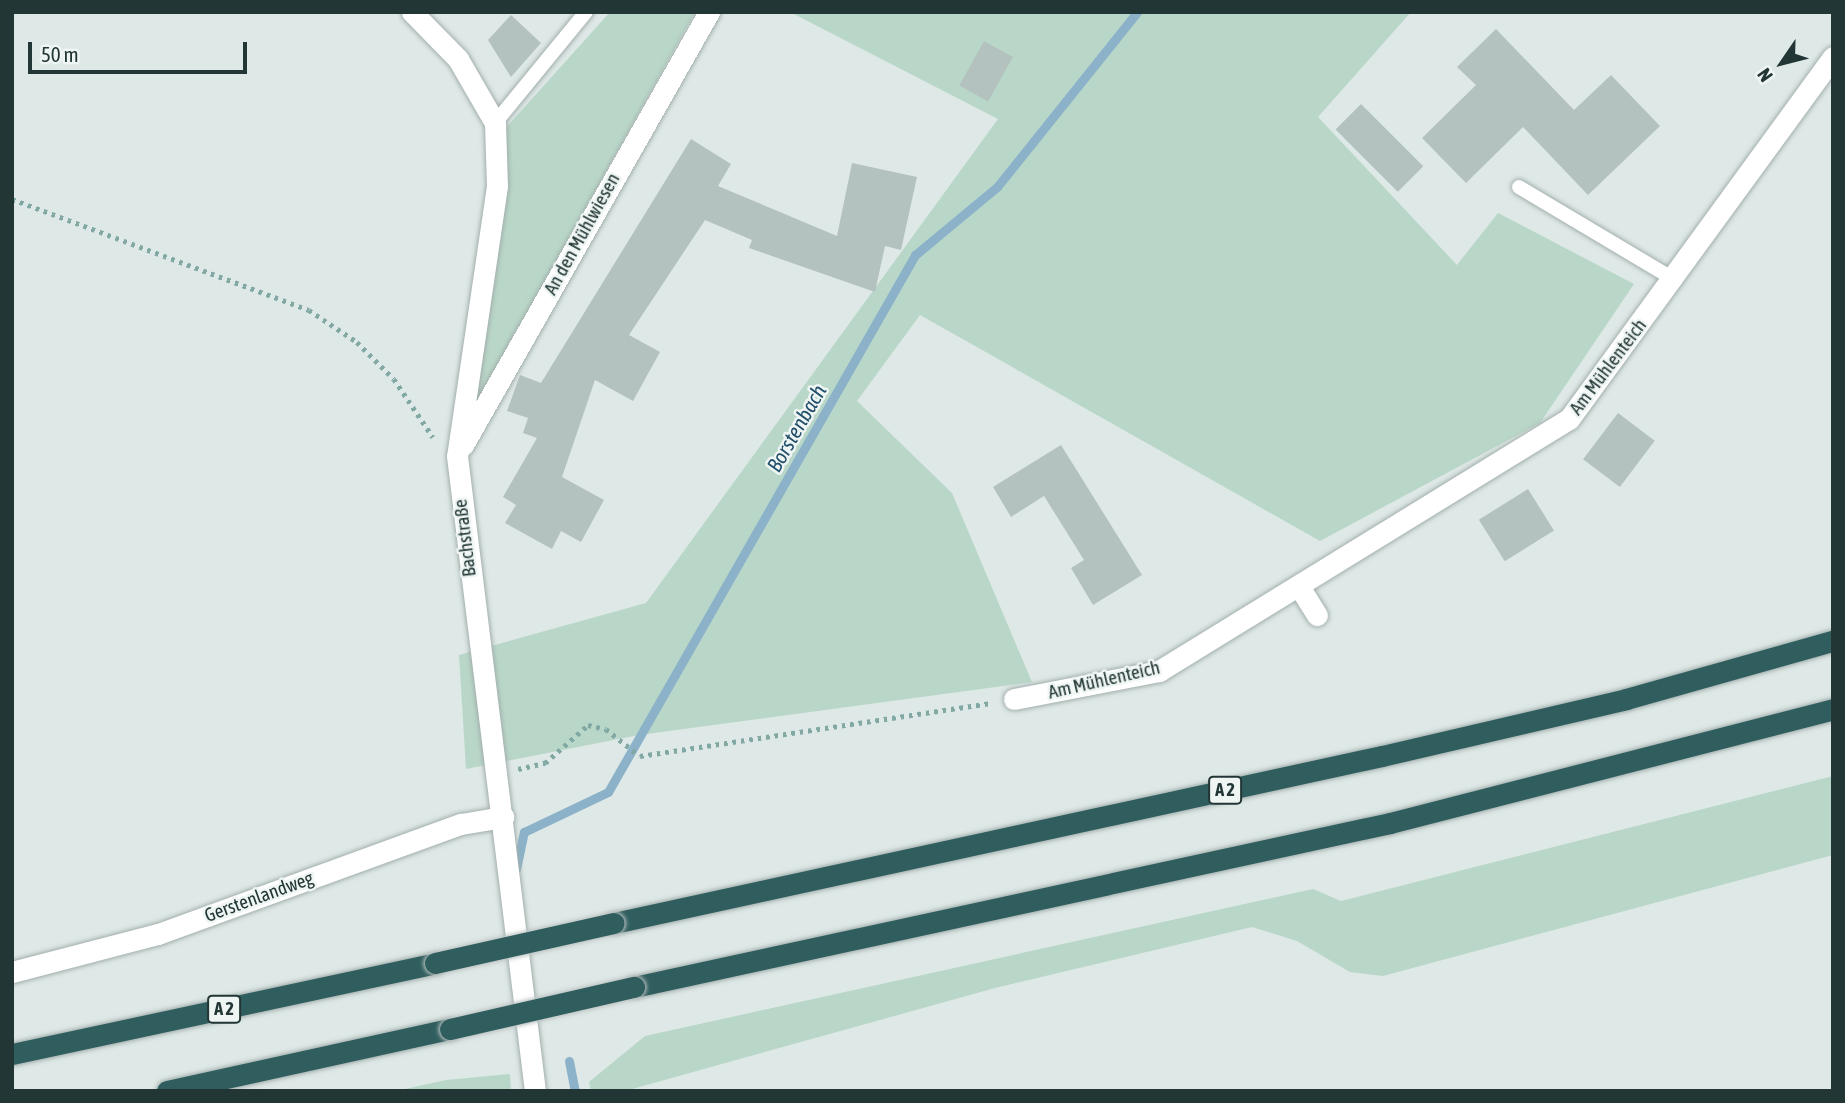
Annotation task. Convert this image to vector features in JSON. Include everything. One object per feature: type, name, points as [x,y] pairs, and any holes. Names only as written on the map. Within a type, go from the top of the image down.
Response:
[{"type":"highway","name":"A 2","points":[[12,1054],[1382,756],[1626,699],[1833,641]]},
{"type":"highway","points":[[167,1091],[1390,823],[1833,709]]},
{"type":"street","name":"Bachstraße","points":[[412,12],[457,59],[495,123],[497,186],[457,456],[503,817],[534,1091]]},
{"type":"street","name":"An den Mühlwiesen","points":[[457,456],[709,12]]},
{"type":"street","name":"Am Mühlenteich","points":[[1014,699],[1159,671],[1300,588],[1569,419],[1675,280],[1833,57]]},
{"type":"street","points":[[1300,588],[1317,615]]},
{"type":"street","name":"Gerstenlandweg","points":[[12,972],[158,934],[461,824],[503,817]]},
{"type":"lane","points":[[495,123],[586,12]]},
{"type":"lane","points":[[1519,187],[1675,280]]},
{"type":"path","points":[[12,199],[309,310],[357,342],[394,379],[435,441]]},
{"type":"path","points":[[497,774],[545,763],[588,725],[606,729],[640,756],[1014,699]]},
{"type":"green space","points":[[610,12],[695,12],[462,430],[503,131]]},
{"type":"green space","points":[[790,12],[1411,12],[1318,117],[1457,265],[1498,213],[1634,284],[1540,423],[1320,541],[920,315],[857,401],[952,493],[1032,682],[639,735],[466,769],[459,655],[646,603],[998,119]]},
{"type":"green space","points":[[1833,776],[1833,855],[1383,976],[1350,972],[1297,941],[1252,927],[995,988],[625,1091],[591,1091],[589,1082],[645,1036],[1313,889],[1341,901]]},
{"type":"green space","points":[[510,1074],[511,1091],[396,1091],[446,1080]]},
{"type":"building","points":[[511,15],[541,43],[511,77],[488,40]]},
{"type":"building","points":[[1496,29],[1574,110],[1611,75],[1660,126],[1588,195],[1523,127],[1466,183],[1422,138],[1476,85],[1457,67]]},
{"type":"building","points":[[984,41],[1013,57],[988,102],[959,86]]},
{"type":"building","points":[[1361,104],[1423,166],[1398,192],[1336,129]]},
{"type":"building","points":[[691,139],[731,164],[718,186],[837,236],[852,163],[917,177],[901,250],[885,246],[875,292],[749,248],[752,240],[705,220],[629,335],[660,352],[633,401],[595,380],[562,477],[604,500],[581,542],[561,531],[552,549],[505,523],[516,505],[503,497],[537,438],[523,433],[528,418],[507,411],[520,375],[541,383]]},
{"type":"building","points":[[1618,413],[1655,441],[1620,487],[1583,459]]},
{"type":"building","points":[[1061,445],[1142,575],[1093,605],[1071,568],[1084,560],[1044,496],[1011,517],[993,487]]},
{"type":"building","points":[[1528,489],[1554,531],[1505,561],[1479,520]]},
{"type":"waterway","name":"Borstenbach","points":[[516,869],[524,832],[608,792],[915,255],[997,187],[1137,12]]},
{"type":"waterway","name":"Borstenbach","points":[[569,1061],[575,1091]]}]
